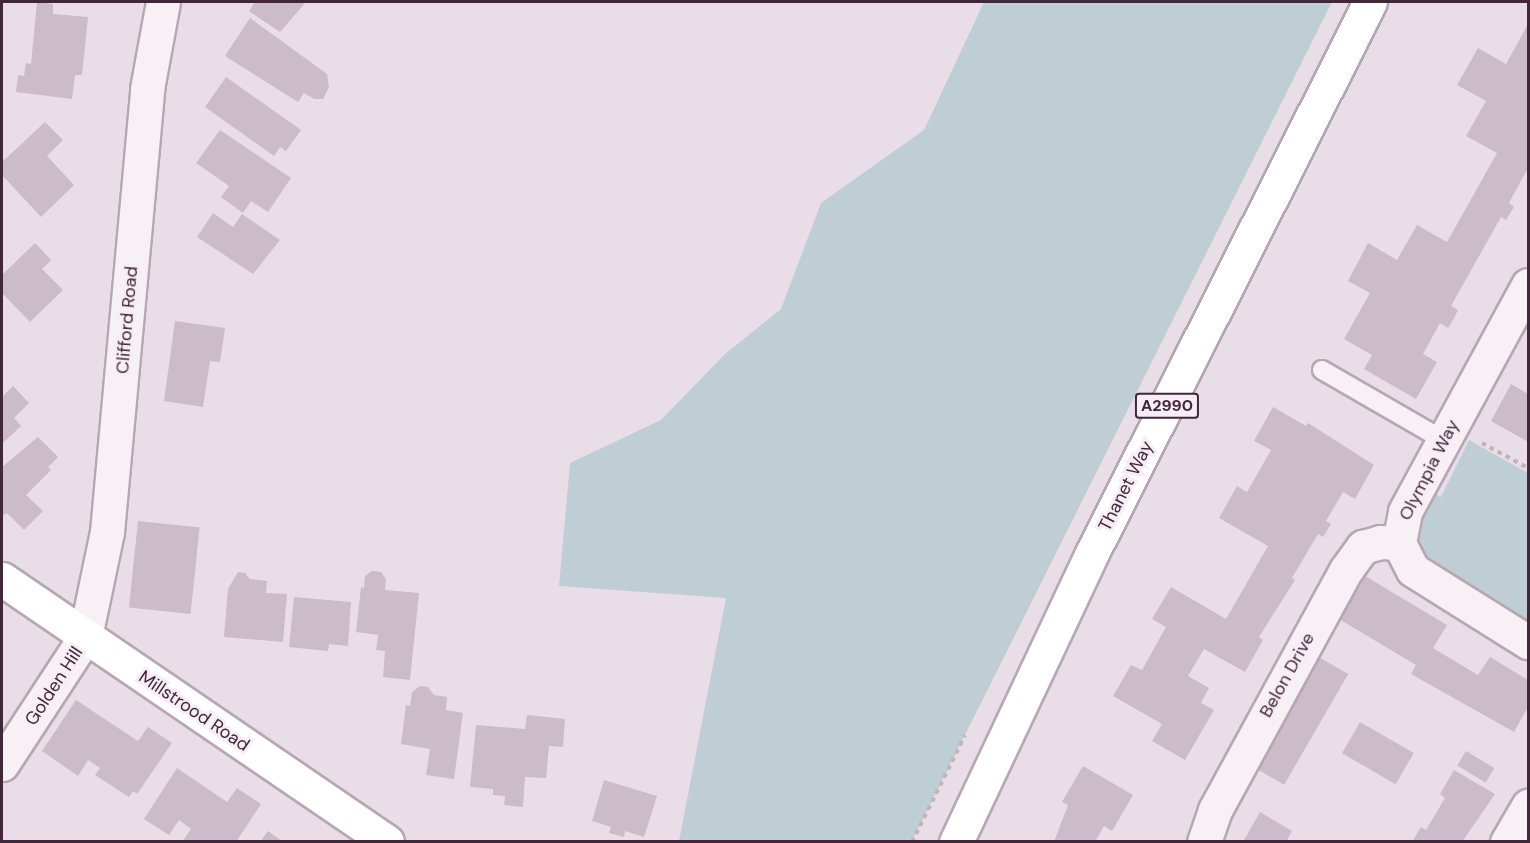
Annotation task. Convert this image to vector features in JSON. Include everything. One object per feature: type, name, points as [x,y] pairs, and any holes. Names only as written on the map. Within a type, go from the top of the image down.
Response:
[{"type":"main road","name":"Thanet Way","points":[[964,832],[1092,553],[1370,2]]},
{"type":"main road","name":"Millstrood Road","points":[[2,579],[85,638],[387,842]]},
{"type":"street","name":"Clifford Road","points":[[85,638],[107,532],[147,89],[163,2]]},
{"type":"street","name":"Olympia Way","points":[[1528,285],[1405,512],[1399,543],[1419,575],[1528,642]]},
{"type":"street","name":"Belon Drive","points":[[1204,842],[1220,800],[1346,570],[1363,547],[1380,542],[1399,543]]},
{"type":"street","name":"Golden Hill","points":[[2,764],[85,638]]},
{"type":"street","points":[[1507,842],[1528,806]]},
{"type":"lane","points":[[1322,370],[1447,433]]},
{"type":"path","points":[[1447,433],[1528,468]]},
{"type":"shaded area","points":[[984,2],[1332,2],[912,841],[679,841],[726,598],[559,586],[570,463],[661,420],[725,354],[781,309],[821,203],[924,130]]},
{"type":"shaded area","points":[[1469,440],[1528,473],[1528,623],[1425,561],[1418,547],[1423,509],[1431,492],[1441,497]]},
{"type":"building","points":[[37,2],[53,4],[53,14],[88,17],[82,75],[75,75],[72,99],[16,92],[18,75],[24,76],[26,63],[31,64]]},
{"type":"building","points":[[255,2],[306,2],[280,32],[249,11]]},
{"type":"building","points":[[250,18],[327,74],[329,87],[323,99],[314,99],[304,93],[298,102],[225,56]]},
{"type":"building","points":[[1528,24],[1528,168],[1509,203],[1514,207],[1506,220],[1501,217],[1451,306],[1458,310],[1453,320],[1448,328],[1440,323],[1423,354],[1437,362],[1416,399],[1364,369],[1372,355],[1344,339],[1370,293],[1348,281],[1368,243],[1397,260],[1417,225],[1447,242],[1497,153],[1466,136],[1486,101],[1457,85],[1478,48],[1506,64]]},
{"type":"building","points":[[226,77],[301,130],[286,151],[280,147],[274,156],[205,107]]},
{"type":"building","points":[[45,122],[63,140],[47,156],[74,185],[41,217],[2,175],[2,162]]},
{"type":"building","points":[[220,130],[291,178],[268,212],[251,201],[243,213],[221,197],[229,186],[196,163]]},
{"type":"building","points":[[213,213],[233,227],[242,214],[280,240],[253,274],[197,237]]},
{"type":"building","points":[[35,243],[51,260],[42,269],[63,290],[30,322],[2,293],[2,275]]},
{"type":"building","points":[[175,321],[225,328],[220,362],[210,361],[203,407],[164,401]]},
{"type":"building","points":[[1511,384],[1528,394],[1528,442],[1491,421]]},
{"type":"building","points":[[13,386],[29,403],[14,418],[21,426],[2,444],[2,397]]},
{"type":"building","points":[[1273,407],[1306,426],[1308,423],[1374,465],[1355,499],[1343,492],[1326,521],[1331,524],[1323,537],[1318,534],[1292,578],[1295,580],[1259,637],[1263,640],[1245,672],[1204,649],[1188,676],[1209,688],[1201,703],[1214,710],[1185,760],[1152,741],[1162,724],[1113,696],[1131,665],[1142,670],[1166,627],[1152,619],[1171,587],[1226,619],[1268,546],[1219,518],[1237,486],[1247,492],[1271,450],[1254,441]]},
{"type":"building","points":[[38,437],[58,457],[48,467],[51,470],[26,495],[43,511],[24,530],[7,513],[2,516],[2,467]]},
{"type":"building","points":[[138,521],[200,527],[191,614],[129,608]]},
{"type":"building","points":[[372,571],[381,572],[386,579],[385,590],[419,593],[410,680],[383,677],[385,651],[376,650],[378,635],[356,632],[361,587],[364,588],[365,576]]},
{"type":"building","points":[[238,572],[245,573],[250,579],[267,581],[266,593],[287,594],[283,642],[224,637],[228,589]]},
{"type":"building","points":[[1365,576],[1447,625],[1433,648],[1478,675],[1490,657],[1528,680],[1528,707],[1514,732],[1411,674],[1416,665],[1339,619]]},
{"type":"building","points":[[294,597],[351,602],[348,646],[329,644],[328,651],[289,647]]},
{"type":"building","points":[[1317,656],[1348,674],[1284,785],[1253,767]]},
{"type":"building","points":[[420,686],[428,687],[434,695],[447,697],[446,710],[463,713],[454,779],[426,775],[430,749],[401,744],[406,705],[410,706],[412,692]]},
{"type":"building","points":[[76,700],[138,741],[148,727],[172,743],[137,794],[133,791],[129,797],[95,775],[100,768],[88,760],[78,776],[42,751]]},
{"type":"building","points":[[527,715],[565,719],[563,747],[549,746],[546,778],[525,777],[523,807],[504,805],[505,796],[493,795],[493,789],[470,787],[476,725],[525,729]]},
{"type":"building","points":[[1360,722],[1414,753],[1396,784],[1342,753]]},
{"type":"building","points":[[1466,751],[1494,768],[1486,783],[1457,766]]},
{"type":"building","points":[[1083,766],[1133,795],[1112,831],[1104,826],[1095,842],[1054,842],[1068,805],[1062,802]]},
{"type":"building","points":[[177,768],[227,802],[237,788],[261,804],[236,842],[182,842],[191,829],[179,820],[169,835],[144,819]]},
{"type":"building","points":[[1454,770],[1495,794],[1462,842],[1412,842],[1421,827],[1426,830],[1445,798],[1440,794]]},
{"type":"building","points":[[604,780],[657,796],[644,837],[625,831],[624,837],[609,833],[611,827],[592,821]]},
{"type":"building","points":[[1260,812],[1292,831],[1286,842],[1243,842]]},
{"type":"building","points":[[268,831],[283,842],[260,842]]}]
